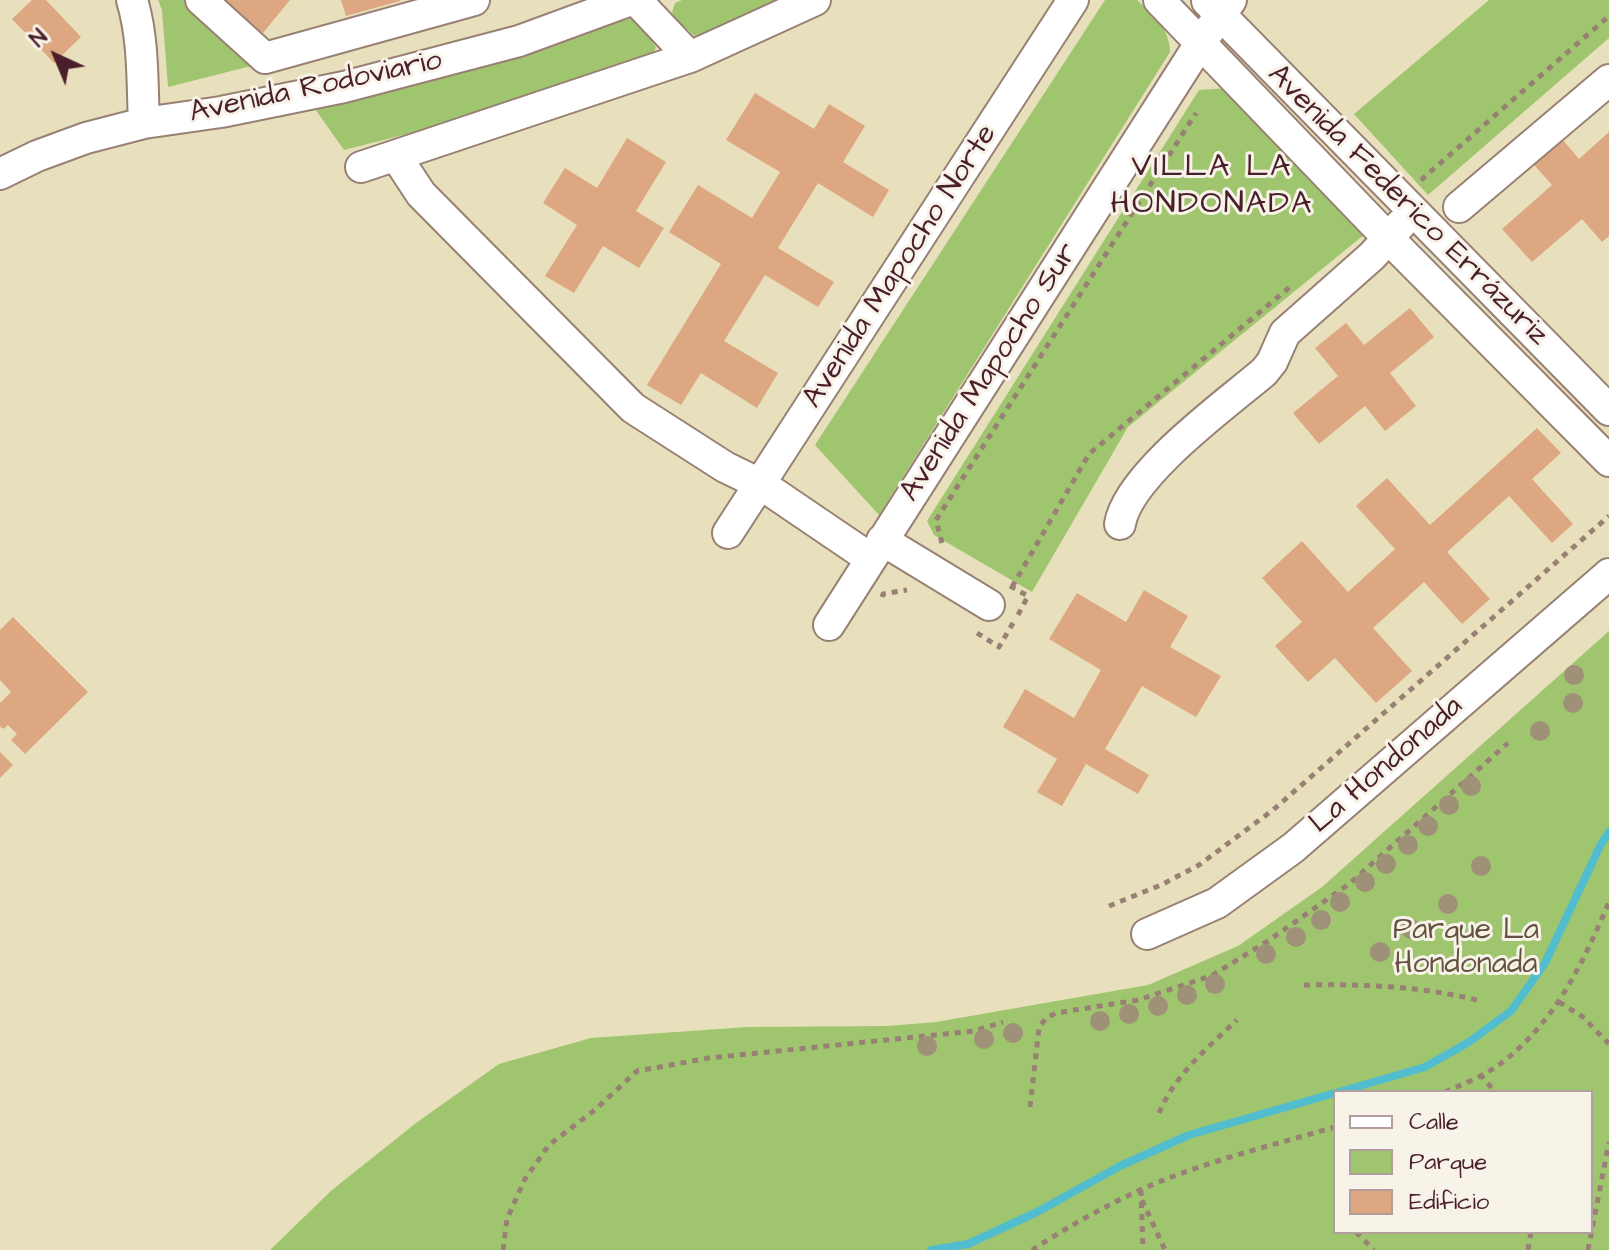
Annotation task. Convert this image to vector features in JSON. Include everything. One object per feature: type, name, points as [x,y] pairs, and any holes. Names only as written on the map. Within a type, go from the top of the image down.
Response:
[{"type":"street","points":[[132,0],[143,67],[144,123]]},
{"type":"street","points":[[201,0],[265,58],[474,0]]},
{"type":"street","points":[[634,0],[690,57]]},
{"type":"street","name":"Avenida Rodoviario","points":[[0,174],[86,138],[144,123],[221,112],[344,87],[519,41],[634,0]]},
{"type":"street","points":[[361,167],[690,57],[815,0]]},
{"type":"street","name":"Avenida Mapocho Norte","points":[[728,533],[762,485],[1073,0]]},
{"type":"street","name":"Avenida Federico Errázuriz","points":[[1159,0],[1609,461]]},
{"type":"street","name":"Avenida Federico Errázuriz","points":[[1219,5],[1412,200],[1609,410]]},
{"type":"street","name":"Avenida Mapocho Sur","points":[[829,625],[1201,42],[1219,5]]},
{"type":"street","points":[[1459,207],[1609,80]]},
{"type":"street","points":[[396,156],[421,194],[633,408],[725,467],[762,485],[873,554],[994,601]]},
{"type":"street","points":[[1120,524],[1121,514],[1154,465],[1264,372],[1285,333],[1372,256],[1412,200]]},
{"type":"street","name":"La Hondonada","points":[[1147,934],[1217,903],[1293,848],[1609,574]]},
{"type":"path","points":[[1412,200],[1609,16]]},
{"type":"path","points":[[943,546],[936,520],[1196,113]]},
{"type":"path","points":[[994,601],[1028,596],[999,647],[994,601],[1089,454],[1295,282]]},
{"type":"path","points":[[1109,906],[1161,885],[1199,865],[1273,810],[1609,516]]},
{"type":"path","points":[[873,554],[907,590],[920,598]]},
{"type":"path","points":[[876,605],[883,594],[907,590]]},
{"type":"path","points":[[1030,1107],[1039,1028],[1045,1019],[1056,1013],[1138,1000],[1211,976],[1268,941],[1349,884],[1508,743]]},
{"type":"path","points":[[1449,1090],[1499,1065],[1545,1022],[1569,987],[1609,902]]},
{"type":"path","points":[[1304,985],[1362,984],[1419,988],[1477,1000]]},
{"type":"path","points":[[1559,1002],[1583,1017],[1609,1044]]},
{"type":"path","points":[[1159,1113],[1169,1090],[1202,1052],[1237,1020]]},
{"type":"path","points":[[503,1250],[507,1219],[525,1179],[549,1145],[596,1109],[637,1071],[709,1058],[974,1031],[1003,1022]]},
{"type":"path","points":[[1480,1074],[1493,1090]]},
{"type":"path","points":[[1032,1250],[1094,1213],[1141,1190],[1216,1161],[1333,1128]]},
{"type":"path","points":[[1593,1214],[1609,1142]]},
{"type":"path","points":[[1141,1190],[1143,1250]]},
{"type":"path","points":[[1141,1197],[1165,1250]]},
{"type":"path","points":[[1358,1234],[1374,1250]]},
{"type":"green space","points":[[158,0],[185,0],[259,64],[168,87],[162,10]]},
{"type":"green space","points":[[682,0],[783,0],[710,34],[695,36],[672,12],[675,3]]},
{"type":"green space","points":[[1105,0],[1137,0],[1164,29],[1170,52],[879,515],[815,445]]},
{"type":"green space","points":[[1489,0],[1609,0],[1609,38],[1428,195],[1354,114]]},
{"type":"green space","points":[[628,19],[637,20],[656,47],[652,58],[415,132],[344,150],[315,109],[537,52]]},
{"type":"green space","points":[[1229,88],[1365,234],[1128,427],[1032,592],[934,535],[927,521],[1199,90]]},
{"type":"green space","name":"Parque La Hondonada","points":[[1609,631],[1609,1250],[270,1250],[332,1190],[416,1123],[499,1064],[591,1038],[747,1027],[888,1026],[936,1022],[1148,985],[1238,946],[1322,887]]},
{"type":"building","points":[[32,0],[46,0],[81,37],[54,63],[12,19]]},
{"type":"building","points":[[223,0],[290,0],[263,33]]},
{"type":"building","points":[[341,0],[400,0],[400,1],[346,16]]},
{"type":"building","points":[[755,93],[814,129],[829,104],[865,126],[843,162],[889,190],[873,217],[818,183],[778,248],[834,282],[818,307],[765,275],[724,341],[778,373],[757,408],[701,373],[681,405],[647,385],[721,264],[669,232],[698,185],[752,218],[780,172],[726,140]]},
{"type":"building","points":[[1609,132],[1609,236],[1602,242],[1582,219],[1532,262],[1502,229],[1552,185],[1528,158],[1557,133],[1579,159]]},
{"type":"building","points":[[627,138],[666,162],[636,211],[664,228],[639,268],[603,246],[574,293],[545,276],[577,225],[543,203],[565,168],[597,188]]},
{"type":"building","points":[[1410,308],[1434,337],[1390,373],[1416,406],[1385,431],[1365,406],[1319,444],[1293,413],[1338,376],[1315,348],[1346,323],[1364,345]]},
{"type":"building","points":[[1537,428],[1561,453],[1532,479],[1573,524],[1552,543],[1509,496],[1447,552],[1490,599],[1462,624],[1424,582],[1373,628],[1412,671],[1376,703],[1335,658],[1308,682],[1275,646],[1302,622],[1262,578],[1302,541],[1348,592],[1395,549],[1356,506],[1387,478],[1430,525]]},
{"type":"building","points":[[1144,590],[1188,616],[1170,647],[1221,676],[1196,717],[1142,686],[1105,749],[1149,775],[1138,794],[1086,764],[1062,806],[1037,792],[1057,759],[1003,727],[1025,689],[1074,718],[1101,670],[1049,639],[1077,593],[1126,622]]},
{"type":"building","points":[[13,617],[88,692],[25,754],[11,740],[17,734],[8,725],[3,729],[0,726],[0,703],[11,692],[0,680],[0,630]]},
{"type":"building","points":[[0,752],[13,765],[0,778]]},
{"type":"waterway","points":[[1346,1090],[1425,1067],[1469,1042],[1511,1011],[1545,963],[1609,832]]},
{"type":"waterway","points":[[931,1250],[968,1244],[1037,1212],[1120,1166],[1189,1135],[1333,1094]]},
{"type":"district","name":"VILLA LA HONDONADA","points":[[1212,186]]}]
